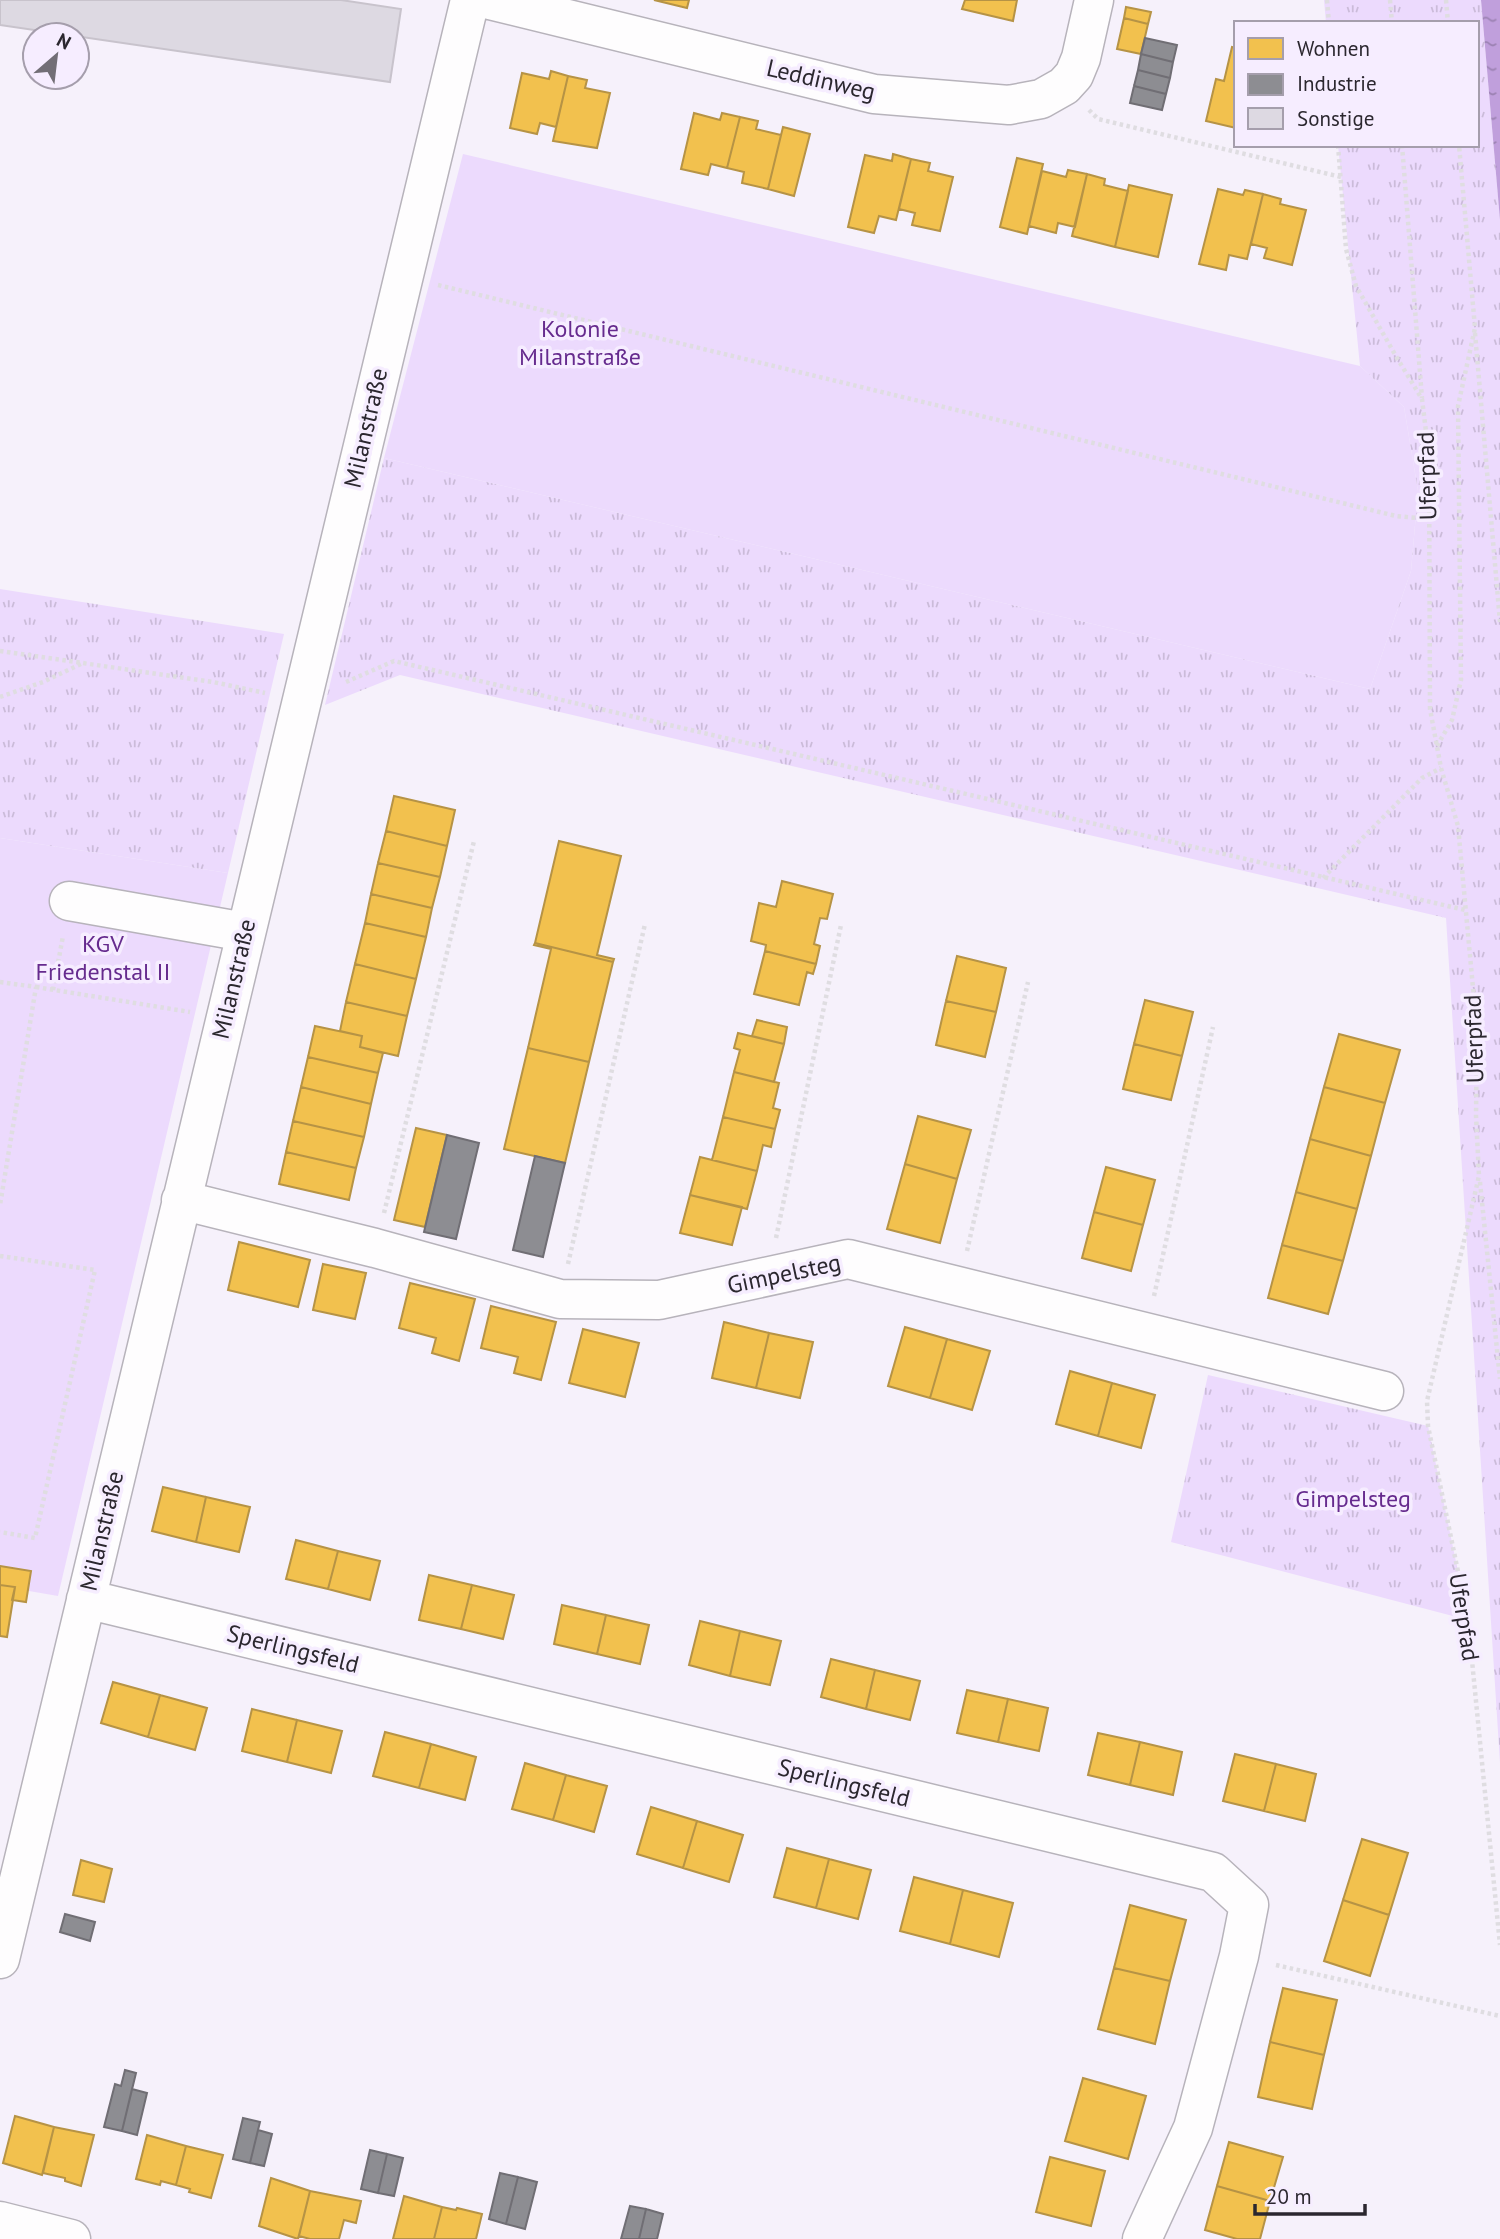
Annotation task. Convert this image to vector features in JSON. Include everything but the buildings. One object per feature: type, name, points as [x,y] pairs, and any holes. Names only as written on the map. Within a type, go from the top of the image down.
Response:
[{"type":"street","name":"Milanstraße","points":[[0,1959],[470,0]]},
{"type":"street","name":"Leddinweg","points":[[490,0],[874,94],[1009,105],[1041,99],[1064,86]]},
{"type":"street","points":[[1064,86],[1074,75],[1081,58],[1094,0]]},
{"type":"street","points":[[69,901],[245,932]]},
{"type":"street","name":"Gimpelsteg","points":[[181,1200],[376,1248],[560,1298],[659,1300],[848,1259],[1384,1391]]},
{"type":"street","name":"Sperlingsfeld","points":[[86,1599],[1213,1872],[1249,1905],[1239,1956],[1193,2128],[1142,2239]]},
{"type":"street","points":[[0,2221],[71,2239]]},
{"type":"path","points":[[1327,0],[1329,21]]},
{"type":"path","points":[[1390,0],[1392,21]]},
{"type":"path","points":[[1446,0],[1448,21]]},
{"type":"path","points":[[1064,86],[1098,118],[1341,177]]},
{"type":"path","name":"Uferpfad","points":[[1338,147],[1346,249],[1356,286],[1422,399],[1429,456],[1430,709],[1441,768],[1458,826],[1477,1031],[1475,1116],[1479,1176],[1427,1401],[1428,1426],[1468,1620],[1500,1945]]},
{"type":"path","points":[[1402,147],[1422,399]]},
{"type":"path","points":[[1459,147],[1500,622]]},
{"type":"path","points":[[402,276],[1396,516],[1428,520]]},
{"type":"path","points":[[1437,747],[1452,720],[1461,680],[1458,406],[1475,328]]},
{"type":"path","points":[[0,651],[213,682],[300,701],[394,661],[1465,910]]},
{"type":"path","points":[[0,697],[43,682],[83,663]]},
{"type":"path","points":[[1323,878],[1422,778],[1441,768]]},
{"type":"path","points":[[376,1248],[474,841]]},
{"type":"path","points":[[53,990],[69,901]]},
{"type":"path","points":[[560,1298],[645,924]]},
{"type":"path","points":[[768,1276],[841,925]]},
{"type":"path","points":[[0,982],[225,1018]]},
{"type":"path","points":[[958,1286],[1028,982]]},
{"type":"path","points":[[0,1205],[36,987]]},
{"type":"path","points":[[1147,1331],[1213,1027]]},
{"type":"path","points":[[1479,1176],[1500,1379]]},
{"type":"path","points":[[0,1256],[95,1270],[35,1538],[0,1532]]},
{"type":"path","points":[[1239,1956],[1500,2016]]},
{"type":"green space","points":[[1324,0],[1481,0],[1500,220],[1500,1763],[1446,918],[400,675],[325,705],[384,458],[1370,689],[1411,571],[1418,491],[1404,407],[1360,366],[1338,147],[1479,147],[1479,21],[1326,21]]},
{"type":"green space","name":"Kolonie Milanstraße","points":[[463,154],[1360,366],[1404,407],[1418,491],[1411,571],[1370,689],[384,458]]},
{"type":"green space","points":[[0,589],[284,634],[228,873],[0,838]]},
{"type":"green space","name":"KGV Friedenstal II","points":[[0,838],[228,873],[58,1596],[0,1586]]},
{"type":"green space","name":"Gimpelsteg","points":[[1208,1375],[1428,1426],[1468,1620],[1171,1542]]},
{"type":"water","points":[[1481,0],[1500,0],[1500,220]]}]
